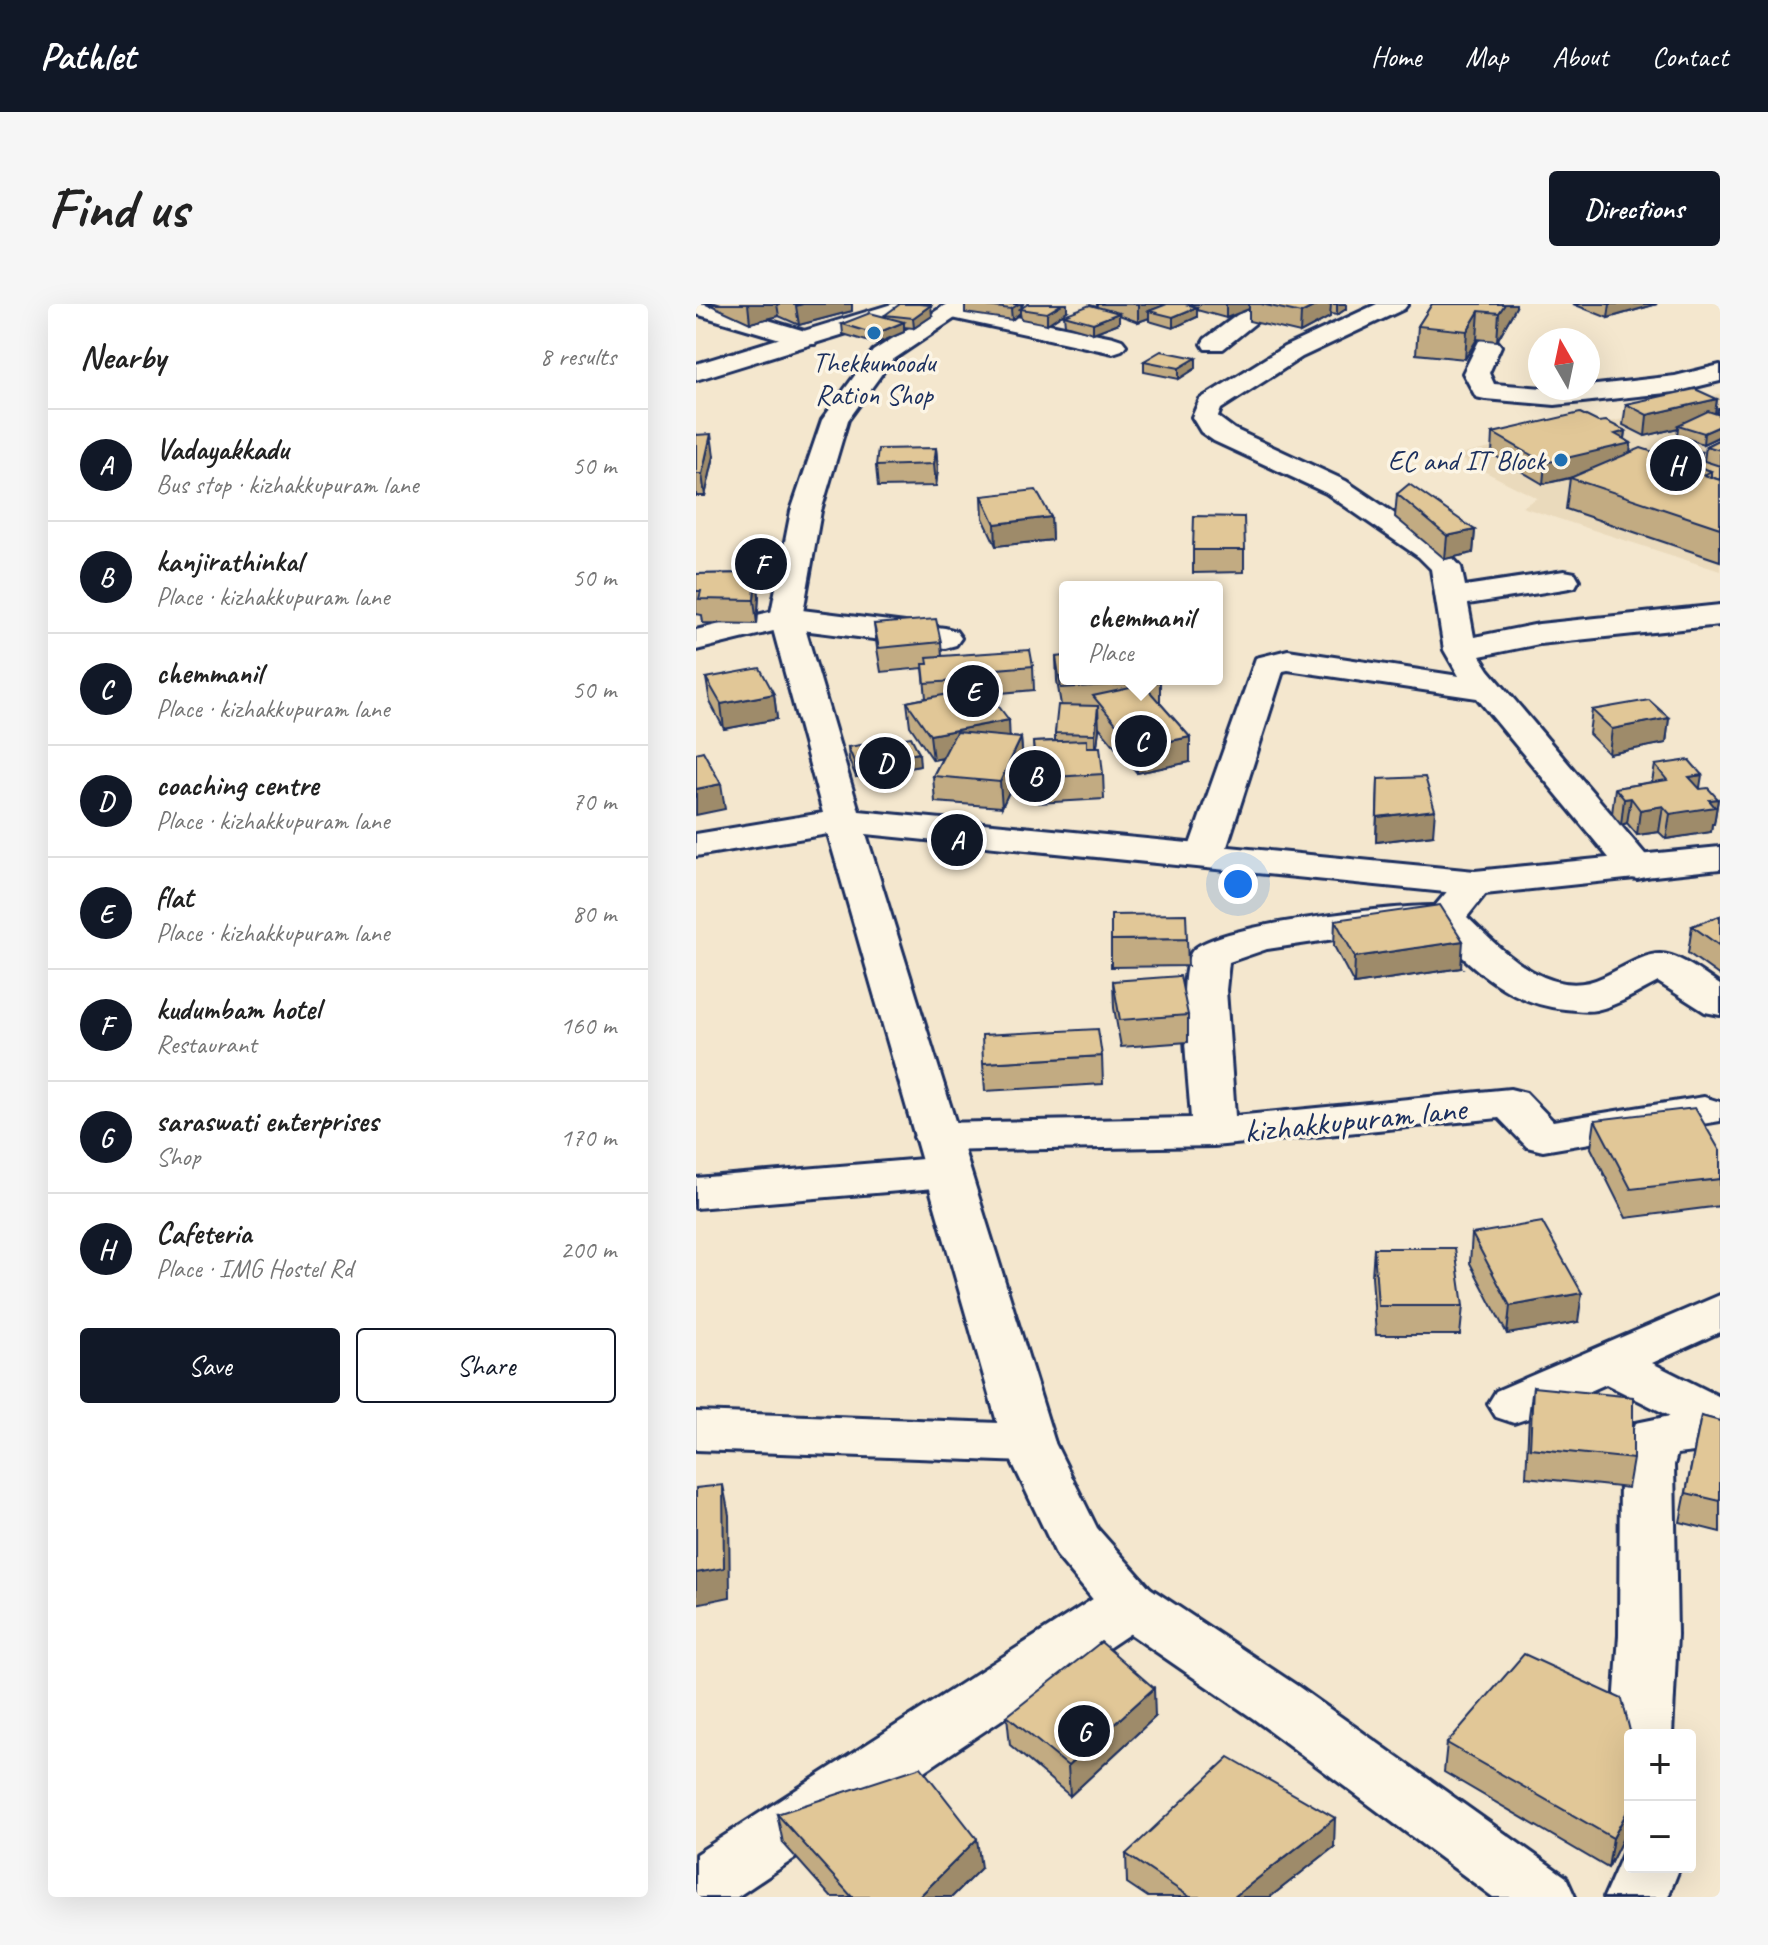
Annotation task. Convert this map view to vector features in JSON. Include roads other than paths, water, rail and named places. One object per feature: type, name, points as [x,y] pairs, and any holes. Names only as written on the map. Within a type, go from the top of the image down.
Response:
[{"type":"street","points":[[696,372],[917,304]]},
{"type":"street","points":[[1214,344],[1267,304]]},
{"type":"street","points":[[1396,304],[1293,352],[1209,405],[1205,417],[1211,426],[1224,435],[1336,487],[1430,551],[1446,567],[1460,650],[1488,690],[1637,868]]},
{"type":"street","points":[[696,306],[806,339]]},
{"type":"street","points":[[1113,345],[958,308],[882,356],[835,420],[806,511],[786,618],[843,821],[1029,1443],[1076,1541],[1130,1604],[1275,1702],[1543,1897]]},
{"type":"street","points":[[1488,346],[1476,373],[1485,391],[1555,397],[1675,384],[1720,373]]},
{"type":"street","points":[[1451,597],[1564,580]]},
{"type":"street","points":[[1460,650],[1539,634],[1720,615]]},
{"type":"street","points":[[696,640],[786,618],[945,638]]},
{"type":"street","points":[[1205,856],[1268,665],[1288,660],[1488,690]]},
{"type":"street","points":[[696,845],[843,821],[1475,883],[1720,858]]},
{"type":"street","points":[[1475,883],[1446,918],[1501,968],[1543,994],[1591,999],[1660,966],[1720,1003]]},
{"type":"street","name":"kizhakkupuram lane","points":[[1446,918],[1417,917],[1261,937],[1231,944],[1209,956],[1205,990],[1214,1132],[1510,1103],[1543,1137],[1704,1111]]},
{"type":"street","points":[[696,1193],[942,1154],[1214,1132]]},
{"type":"street","points":[[1514,1404],[1720,1312]]},
{"type":"street","points":[[1606,1362],[1720,1419]]},
{"type":"street","points":[[1642,1729],[1648,1635],[1647,1465],[1655,1437],[1720,1430]]},
{"type":"street","points":[[696,1431],[1029,1443]]},
{"type":"street","points":[[696,1889],[1130,1604]]},
{"type":"street","points":[[1636,1897],[1646,1873]]},
{"type":"place","name":"Thekkumoodu Ration Shop","points":[[874,333]]},
{"type":"place","name":"EC and IT Block","points":[[1561,460]]},
{"type":"place","name":"Cafeteria","points":[[1676,465]]},
{"type":"place","name":"kudumbam hotel","points":[[761,564]]},
{"type":"place","name":"flat","points":[[973,691]]},
{"type":"place","name":"chemmanil","points":[[1141,741]]},
{"type":"place","name":"coaching centre","points":[[885,763]]},
{"type":"place","name":"kanjirathinkal","points":[[1035,776]]},
{"type":"place","name":"Vadayakkadu","points":[[957,840]]},
{"type":"place","name":"saraswati enterprises","points":[[1084,1731]]}]
